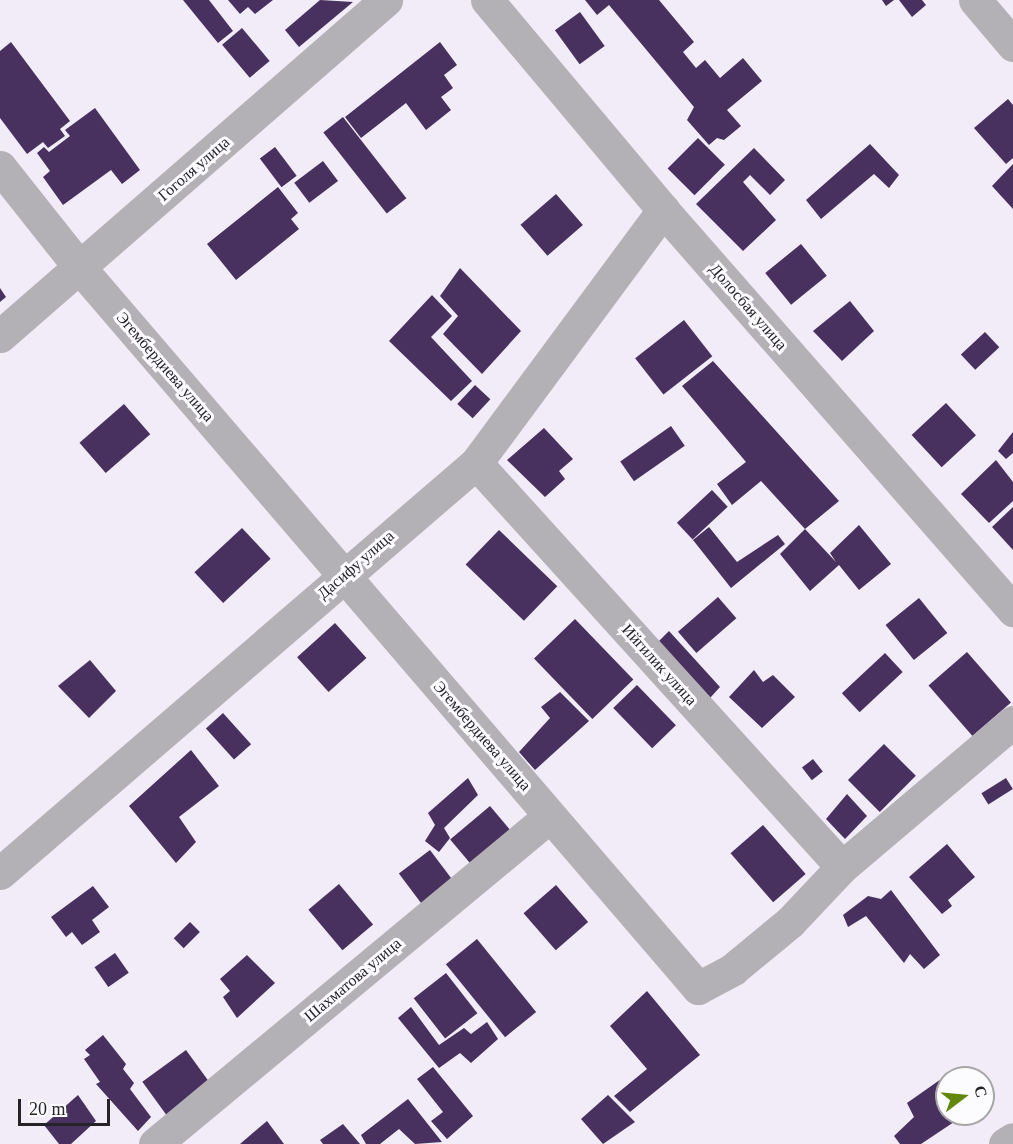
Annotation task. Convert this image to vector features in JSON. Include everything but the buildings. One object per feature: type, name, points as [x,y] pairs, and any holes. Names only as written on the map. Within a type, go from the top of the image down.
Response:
[{"type":"street","name":"Гоголя улица","points":[[0,336],[81,268],[386,0]]},
{"type":"street","name":"Долосбая улица","points":[[487,0],[663,210],[1013,610]]},
{"type":"street","points":[[975,0],[1013,45]]},
{"type":"street","name":"Эгембердиева улица","points":[[0,167],[81,268],[698,988],[733,969],[790,922],[842,867],[1013,722]]},
{"type":"street","name":"Дасифу улица","points":[[0,873],[476,463],[663,210]]},
{"type":"street","name":"Ийгилик улица","points":[[476,463],[842,867]]},
{"type":"street","name":"Шахматова улица","points":[[155,1144],[550,816]]},
{"type":"street","points":[[1005,1144],[1013,1139]]}]
